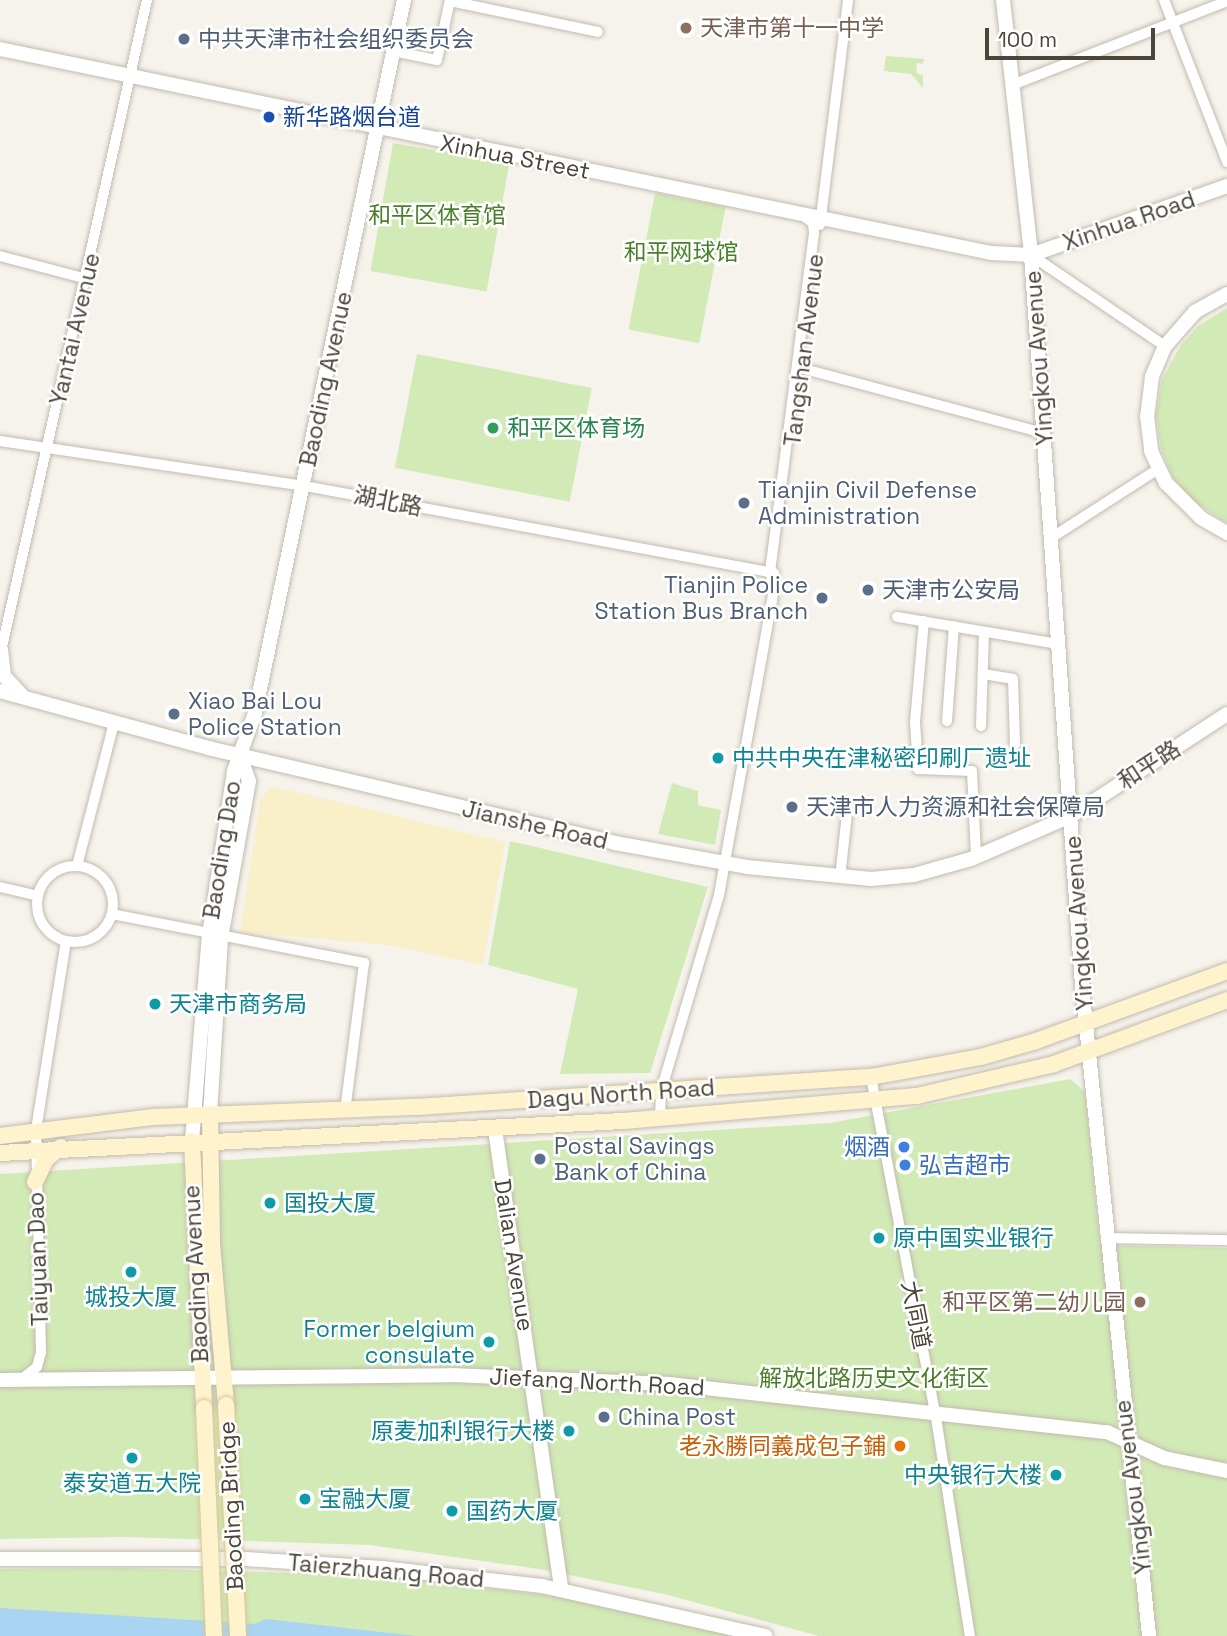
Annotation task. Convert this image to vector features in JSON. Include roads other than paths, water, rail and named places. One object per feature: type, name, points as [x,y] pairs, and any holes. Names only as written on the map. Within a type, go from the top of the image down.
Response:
[{"type":"main road","name":"Dagu North Road","points":[[0,1136],[152,1117],[345,1111],[872,1077],[981,1057],[1086,1023],[1227,971]]},
{"type":"main road","name":"Dagu North Road","points":[[0,1153],[64,1146],[200,1139],[495,1129],[876,1100],[970,1086],[1090,1051],[1227,1000]]},
{"type":"main road","points":[[200,1181],[200,1139],[210,1114]]},
{"type":"main road","points":[[200,1139],[250,1114]]},
{"type":"main road","points":[[152,1117],[174,1121],[200,1139]]},
{"type":"main road","points":[[200,1181],[220,1153],[242,1139]]},
{"type":"main road","points":[[36,1182],[46,1159],[64,1146]]},
{"type":"main road","name":"Baoding Avenue","points":[[200,1181],[201,1377],[204,1408]]},
{"type":"main road","name":"Baoding Avenue","points":[[200,1181],[223,1377]]},
{"type":"main road","name":"Baoding Bridge","points":[[223,1377],[238,1636]]},
{"type":"main road","name":"Baoding Bridge","points":[[204,1408],[214,1636]]},
{"type":"street","name":"Yantai Avenue","points":[[1,653],[87,279],[147,0]]},
{"type":"street","name":"Baoding Avenue","points":[[240,756],[255,713],[305,486],[404,0]]},
{"type":"street","points":[[393,51],[437,60],[450,0],[598,32]]},
{"type":"street","name":"Tangshan Avenue","points":[[660,1118],[661,1091],[725,863],[774,598],[772,573],[848,0]]},
{"type":"street","name":"Yingkou Avenue","points":[[1003,0],[1031,255],[1086,1023],[1109,1238],[1116,1348],[1131,1442],[1149,1636]]},
{"type":"street","points":[[1164,0],[1227,162]]},
{"type":"street","points":[[1012,85],[1227,1]]},
{"type":"street","name":"Xinhua Street","points":[[1,52],[131,76],[377,130],[990,253],[1031,255]]},
{"type":"street","name":"Xinhua Road","points":[[1031,255],[1227,186]]},
{"type":"street","name":"Tangshan Avenue","points":[[799,368],[814,228],[800,214]]},
{"type":"street","points":[[1031,255],[1165,346]]},
{"type":"street","points":[[0,256],[87,279]]},
{"type":"street","points":[[1227,293],[1195,312],[1165,346],[1152,377],[1147,406],[1158,469],[1182,501],[1227,533]]},
{"type":"street","points":[[799,368],[1044,433]]},
{"type":"street","name":"湖北路","points":[[0,441],[305,486],[772,573]]},
{"type":"street","points":[[1051,538],[1158,469]]},
{"type":"street","points":[[897,617],[1058,644]]},
{"type":"street","points":[[924,621],[915,722],[918,769],[972,771],[976,857]]},
{"type":"street","points":[[947,721],[954,626]]},
{"type":"street","points":[[981,726],[984,632]]},
{"type":"street","points":[[1,653],[6,681],[33,701]]},
{"type":"street","points":[[983,674],[1013,679],[1015,744]]},
{"type":"street","name":"Jianshe Road","points":[[0,691],[240,756],[615,843],[725,863],[840,878],[914,875],[976,857],[1071,816]]},
{"type":"street","name":"和平路","points":[[1071,816],[1227,714]]},
{"type":"street","points":[[77,866],[114,723]]},
{"type":"street","name":"Baoding Dao","points":[[200,1139],[192,1115],[215,937],[248,790],[248,773],[240,756]]},
{"type":"street","points":[[840,878],[847,814]]},
{"type":"street","points":[[77,866],[103,878],[113,901],[112,914],[98,934],[88,940],[66,941],[44,926],[38,896],[56,871],[77,866]]},
{"type":"street","points":[[0,887],[38,896]]},
{"type":"street","points":[[112,914],[215,937],[364,963],[345,1111]]},
{"type":"street","name":"Baoding Dao","points":[[210,1114],[215,937]]},
{"type":"street","name":"Taiyuan Dao","points":[[21,1379],[37,1367],[41,1352],[36,1130],[66,941]]},
{"type":"street","name":"大同道","points":[[872,1077],[935,1411],[970,1636]]},
{"type":"street","name":"Dalian Avenue","points":[[495,1129],[533,1377],[561,1589]]},
{"type":"street","points":[[1109,1238],[1227,1240]]},
{"type":"street","points":[[171,1377],[190,1386],[204,1408]]},
{"type":"street","name":"Jiefang North Road","points":[[0,1380],[533,1377],[694,1386],[1107,1432],[1164,1458],[1227,1471]]},
{"type":"street","name":"Taierzhuang Road","points":[[0,1559],[246,1559],[382,1568],[561,1589],[765,1636]]},
{"type":"water","points":[[0,1608],[255,1624],[266,1619],[416,1636],[0,1636]]},
{"type":"place","name":"天津市第十一中学","points":[[686,28]]},
{"type":"place","name":"中共天津市社会组织委员会","points":[[184,39]]},
{"type":"place","name":"新华路烟台道","points":[[269,117]]},
{"type":"place","name":"和平区体育场","points":[[493,428]]},
{"type":"place","name":"Tianjin Civil Defense Administration","points":[[744,503]]},
{"type":"place","name":"天津市公安局","points":[[868,590]]},
{"type":"place","name":"Tianjin Police Station Bus Branch","points":[[822,598]]},
{"type":"place","name":"Xiao Bai Lou Police Station","points":[[174,714]]},
{"type":"place","name":"中共中央在津秘密印刷厂遗址","points":[[718,758]]},
{"type":"place","name":"天津市人力资源和社会保障局","points":[[792,807]]},
{"type":"place","name":"天津市商务局","points":[[155,1004]]},
{"type":"place","name":"烟酒","points":[[904,1147]]},
{"type":"place","name":"Postal Savings Bank of China","points":[[540,1159]]},
{"type":"place","name":"弘吉超市","points":[[905,1165]]},
{"type":"place","name":"国投大厦","points":[[270,1203]]},
{"type":"place","name":"原中国实业银行","points":[[879,1238]]},
{"type":"place","name":"城投大厦","points":[[131,1272]]},
{"type":"place","name":"和平区第二幼儿园","points":[[1140,1302]]},
{"type":"place","name":"Former belgium consulate","points":[[489,1342]]},
{"type":"place","name":"China Post","points":[[604,1417]]},
{"type":"place","name":"原麦加利银行大楼","points":[[569,1431]]},
{"type":"place","name":"老永勝同義成包子鋪","points":[[900,1446]]},
{"type":"place","name":"泰安道五大院","points":[[132,1458]]},
{"type":"place","name":"中央银行大楼","points":[[1056,1475]]},
{"type":"place","name":"宝融大厦","points":[[305,1499]]},
{"type":"place","name":"国药大厦","points":[[452,1511]]},
{"type":"park label","name":"和平区体育馆","points":[[437,215]]},
{"type":"park label","name":"和平网球馆","points":[[681,252]]},
{"type":"park label","name":"解放北路历史文化街区","points":[[874,1378]]}]
